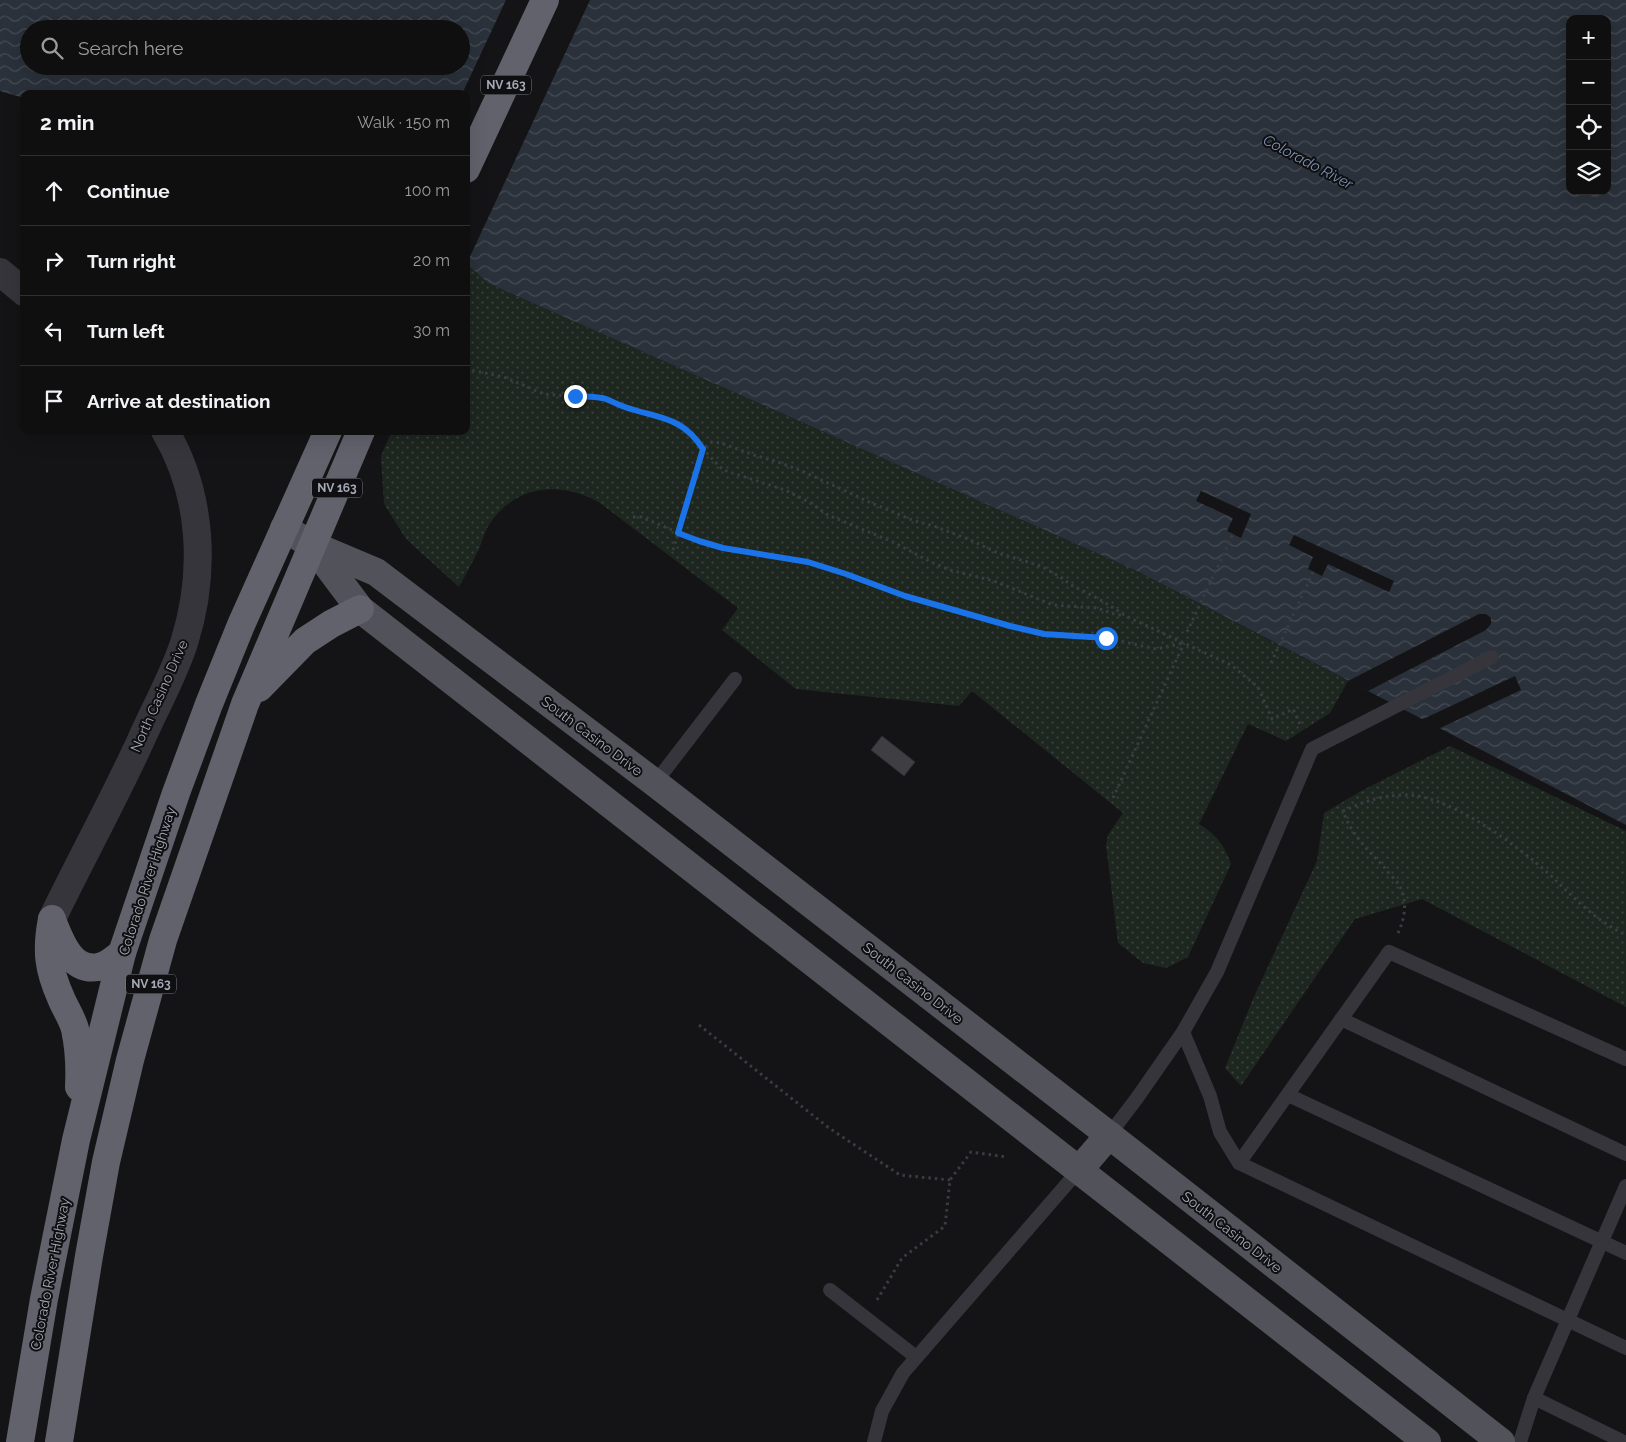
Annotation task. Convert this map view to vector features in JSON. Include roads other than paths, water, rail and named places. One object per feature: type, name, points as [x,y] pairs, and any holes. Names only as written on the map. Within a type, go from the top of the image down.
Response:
[{"type":"highway","name":"NV 163","points":[[470,160],[545,0]]},
{"type":"highway","name":"Colorado River Highway","points":[[20,1442],[44,1300],[76,1140],[122,953],[176,793],[209,704],[241,625],[326,435]]},
{"type":"highway","name":"NV 163","points":[[59,1442],[106,1162],[130,1060],[163,940],[245,704],[359,435]]},
{"type":"highway","points":[[245,704],[287,657],[305,641],[331,624],[360,609]]},
{"type":"highway","points":[[52,919],[68,955],[85,966],[97,968],[107,964],[122,953]]},
{"type":"highway","points":[[52,919],[48,939],[50,967],[74,1028],[78,1045],[79,1084],[76,1140]]},
{"type":"main road","name":"South Casino Drive","points":[[284,528],[312,545],[376,572],[654,783],[1109,1135],[1501,1442]]},
{"type":"main road","name":"South Casino Drive","points":[[312,545],[360,609],[1427,1442]]},
{"type":"main road","points":[[1079,1170],[1109,1135]]},
{"type":"street","points":[[0,272],[20,289]]},
{"type":"street","name":"North Casino Drive","points":[[52,919],[122,780],[172,674],[192,615],[197,577],[196,522],[190,492],[180,463],[167,435]]},
{"type":"lane","points":[[1109,1135],[1183,1032],[1217,972],[1312,749],[1492,657]]},
{"type":"lane","points":[[654,783],[735,679]]},
{"type":"lane","points":[[1239,1163],[1389,952],[1626,1058]]},
{"type":"lane","points":[[1341,1019],[1626,1154]]},
{"type":"lane","points":[[1183,1032],[1210,1096],[1220,1132],[1239,1163],[1626,1348]]},
{"type":"lane","points":[[1288,1095],[1626,1253]]},
{"type":"lane","points":[[874,1442],[882,1411],[903,1373],[1079,1170]]},
{"type":"lane","points":[[1520,1442],[1534,1398],[1566,1320],[1626,1186]]},
{"type":"lane","points":[[830,1290],[916,1357]]},
{"type":"lane","points":[[1534,1398],[1624,1442]]},
{"type":"water","name":"Colorado River","points":[[0,0],[1626,0],[1626,825],[1137,571],[488,283],[470,267],[470,90],[20,90],[20,97],[0,91]]}]
